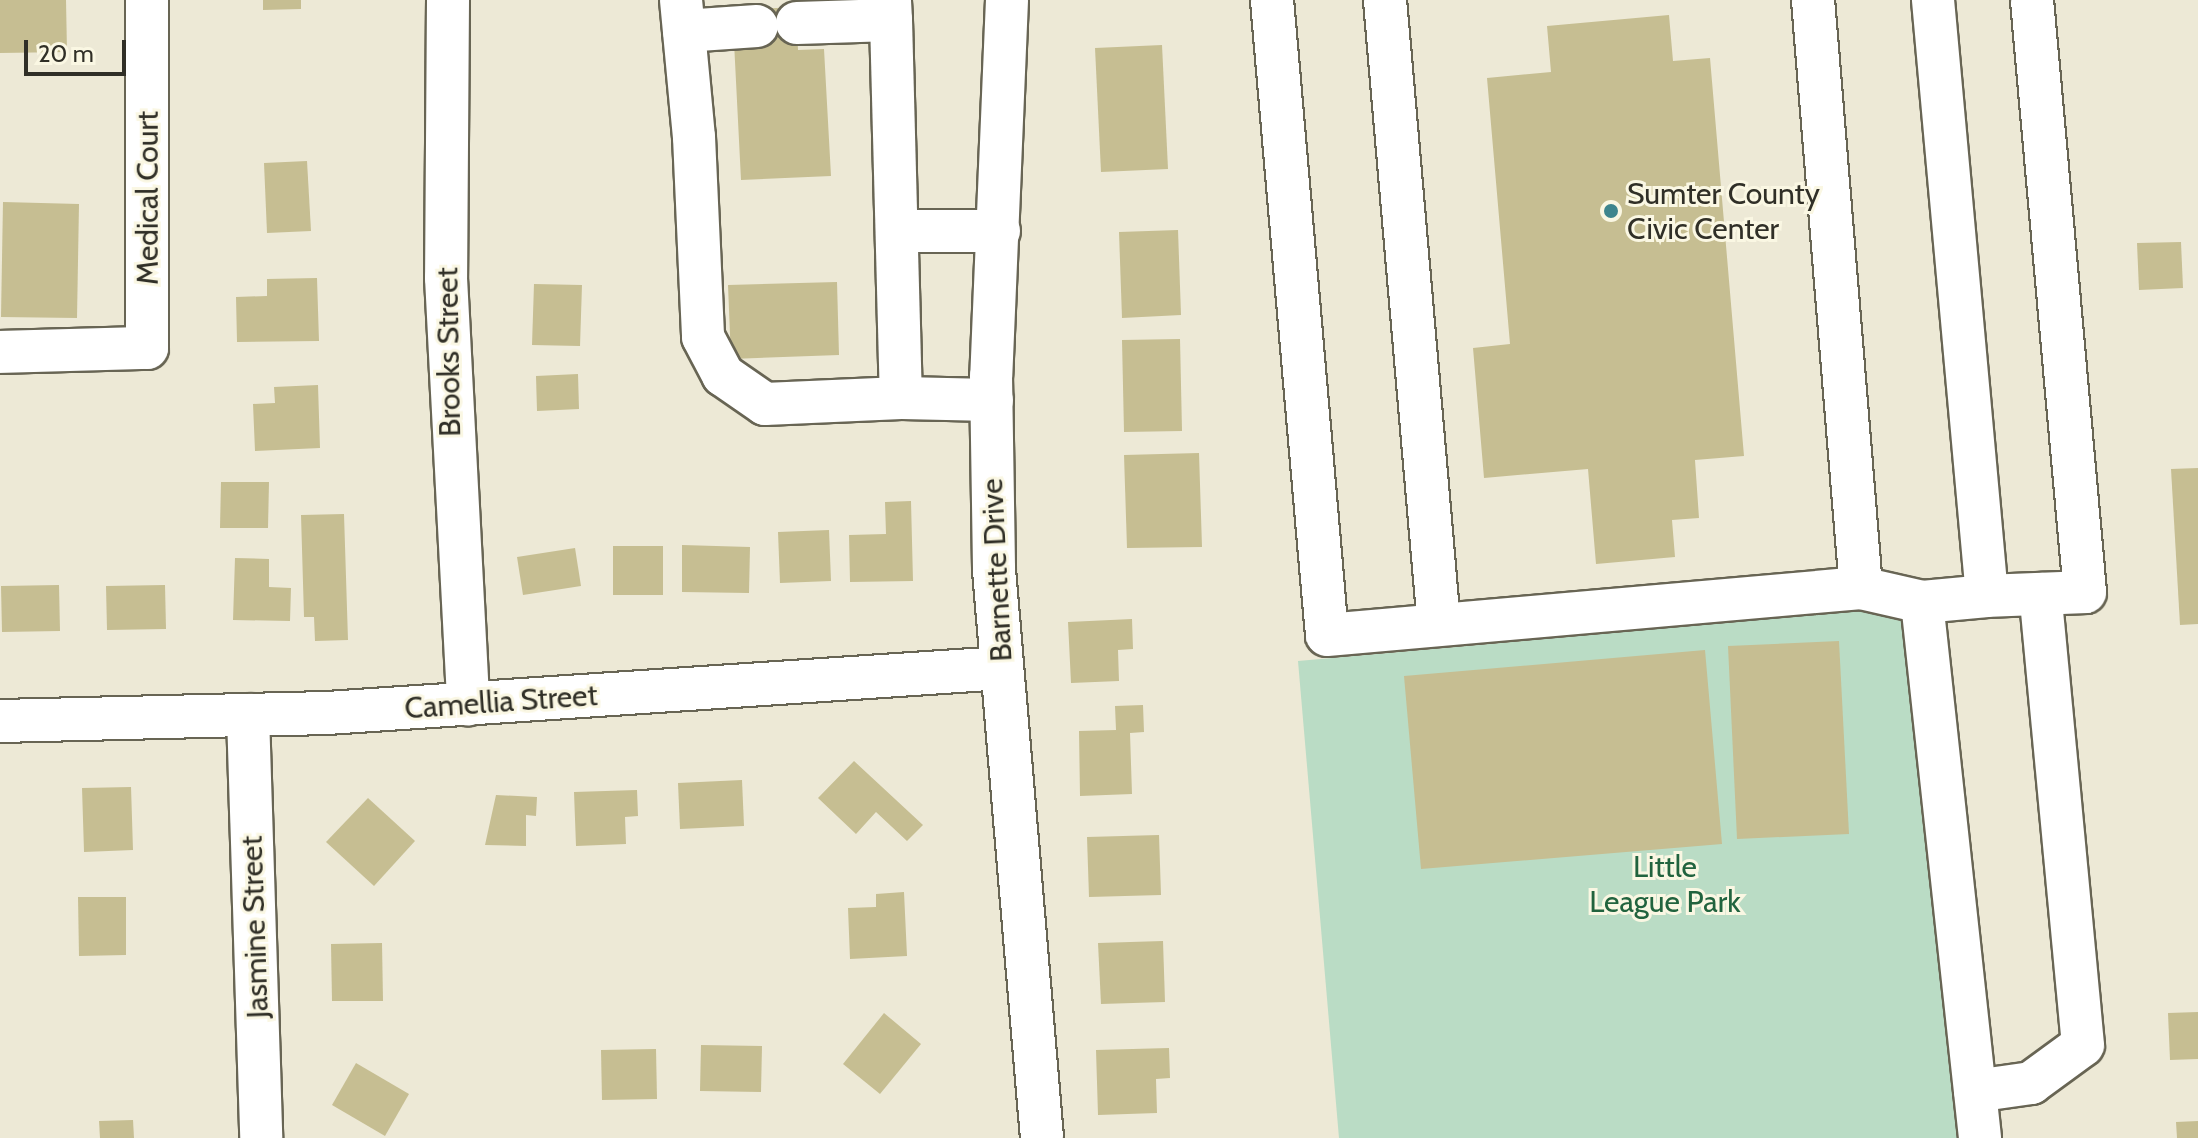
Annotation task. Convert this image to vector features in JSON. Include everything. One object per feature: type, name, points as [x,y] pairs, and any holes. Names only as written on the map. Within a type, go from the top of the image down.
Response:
[{"type":"street","name":"Medical Court","points":[[0,352],[147,348],[147,0]]},
{"type":"street","name":"Brooks Street","points":[[448,0],[446,278],[468,704]]},
{"type":"street","name":"Barnette Drive","points":[[1007,0],[992,400],[1002,668],[1042,1138]]},
{"type":"street","points":[[1272,0],[1327,635],[1861,588],[1922,602],[2085,592],[2032,0]]},
{"type":"street","points":[[1385,0],[1439,625]]},
{"type":"street","points":[[1813,0],[1861,588]]},
{"type":"street","points":[[1933,0],[1987,596]]},
{"type":"street","points":[[901,398],[899,231],[890,10],[777,24],[682,15],[703,337],[723,375],[765,404],[901,398],[992,400]]},
{"type":"street","points":[[899,231],[999,231]]},
{"type":"street","points":[[1975,1091],[2031,1083],[2083,1045],[2040,594]]},
{"type":"street","points":[[1922,602],[1980,1138]]},
{"type":"street","name":"Camellia Street","points":[[0,721],[248,715],[468,704],[1002,668]]},
{"type":"street","name":"Jasmine Street","points":[[248,715],[261,1138]]},
{"type":"green space","name":"Little League Park","points":[[1903,607],[1957,1138],[1339,1138],[1298,661]]},
{"type":"building","points":[[0,0],[66,0],[67,52],[0,53]]},
{"type":"building","points":[[263,0],[301,0],[301,9],[263,10]]},
{"type":"building","points":[[796,7],[798,50],[824,49],[831,176],[741,180],[734,42],[756,9]]},
{"type":"building","name":"Sumter County Civic Center","points":[[1669,15],[1673,61],[1710,58],[1744,456],[1695,460],[1699,518],[1672,520],[1675,557],[1596,564],[1588,469],[1484,478],[1473,348],[1510,344],[1487,78],[1551,72],[1547,26]]},
{"type":"building","points":[[1162,45],[1168,169],[1101,172],[1095,48]]},
{"type":"building","points":[[307,161],[311,231],[267,233],[264,163]]},
{"type":"building","points":[[3,202],[79,204],[77,318],[1,317]]},
{"type":"building","points":[[1178,230],[1181,315],[1122,318],[1119,232]]},
{"type":"building","points":[[2181,242],[2183,288],[2139,290],[2137,243]]},
{"type":"building","points":[[317,278],[319,341],[237,342],[236,297],[267,296],[267,279]]},
{"type":"building","points":[[837,282],[839,355],[731,359],[728,285]]},
{"type":"building","points":[[534,284],[582,285],[580,346],[532,345]]},
{"type":"building","points":[[1180,339],[1182,431],[1124,432],[1122,340]]},
{"type":"building","points":[[578,374],[579,409],[537,411],[536,376]]},
{"type":"building","points":[[318,385],[320,448],[255,451],[253,404],[275,403],[274,387]]},
{"type":"building","points":[[1199,453],[1202,547],[1127,548],[1124,455]]},
{"type":"building","points":[[2198,468],[2198,624],[2180,625],[2171,469]]},
{"type":"building","points":[[221,482],[269,482],[268,528],[220,528]]},
{"type":"building","points":[[911,501],[913,581],[850,582],[849,535],[886,534],[885,502]]},
{"type":"building","points":[[344,514],[348,640],[315,641],[314,617],[304,617],[301,515]]},
{"type":"building","points":[[829,530],[831,581],[780,583],[778,532]]},
{"type":"building","points":[[682,545],[750,547],[749,593],[682,592]]},
{"type":"building","points":[[613,546],[663,546],[663,595],[613,595]]},
{"type":"building","points":[[575,548],[581,586],[523,595],[517,557]]},
{"type":"building","points":[[235,558],[269,559],[269,587],[291,588],[290,621],[233,620]]},
{"type":"building","points":[[59,585],[60,631],[2,632],[1,586]]},
{"type":"building","points":[[165,585],[166,629],[107,630],[106,586]]},
{"type":"building","points":[[1132,619],[1133,649],[1118,650],[1119,681],[1071,683],[1068,622]]},
{"type":"building","points":[[1839,641],[1849,834],[1737,839],[1728,646]]},
{"type":"building","points":[[1705,650],[1722,844],[1421,869],[1404,676]]},
{"type":"building","points":[[1143,705],[1144,732],[1130,733],[1132,794],[1080,796],[1079,731],[1116,730],[1115,706]]},
{"type":"building","points":[[854,761],[923,825],[907,841],[876,812],[856,834],[818,798]]},
{"type":"building","points":[[742,780],[744,826],[680,829],[678,783]]},
{"type":"building","points":[[131,787],[133,850],[84,852],[82,788]]},
{"type":"building","points":[[637,790],[638,816],[625,817],[626,844],[576,846],[574,792]]},
{"type":"building","points":[[496,795],[537,797],[536,816],[526,815],[526,846],[485,845]]},
{"type":"building","points":[[368,798],[415,841],[374,886],[326,842]]},
{"type":"building","points":[[1159,835],[1161,895],[1089,897],[1087,837]]},
{"type":"building","points":[[904,892],[907,956],[850,959],[848,908],[876,907],[876,894]]},
{"type":"building","points":[[78,897],[126,897],[126,955],[79,956]]},
{"type":"building","points":[[1163,941],[1165,1002],[1101,1004],[1098,943]]},
{"type":"building","points":[[382,943],[383,1001],[332,1001],[331,944]]},
{"type":"building","points":[[2198,1012],[2198,1059],[2170,1060],[2168,1013]]},
{"type":"building","points":[[884,1013],[921,1044],[880,1094],[843,1064]]},
{"type":"building","points":[[701,1045],[762,1046],[761,1092],[700,1091]]},
{"type":"building","points":[[1169,1048],[1170,1078],[1156,1079],[1157,1113],[1098,1115],[1096,1050]]},
{"type":"building","points":[[656,1049],[657,1099],[602,1100],[601,1050]]},
{"type":"building","points":[[356,1063],[409,1094],[385,1136],[332,1105]]},
{"type":"building","points":[[133,1120],[134,1138],[100,1138],[99,1121]]},
{"type":"building","points":[[2198,1121],[2198,1138],[2177,1138],[2176,1122]]},
{"type":"place","name":"Sumter County Civic Center","points":[[1611,211]]}]
